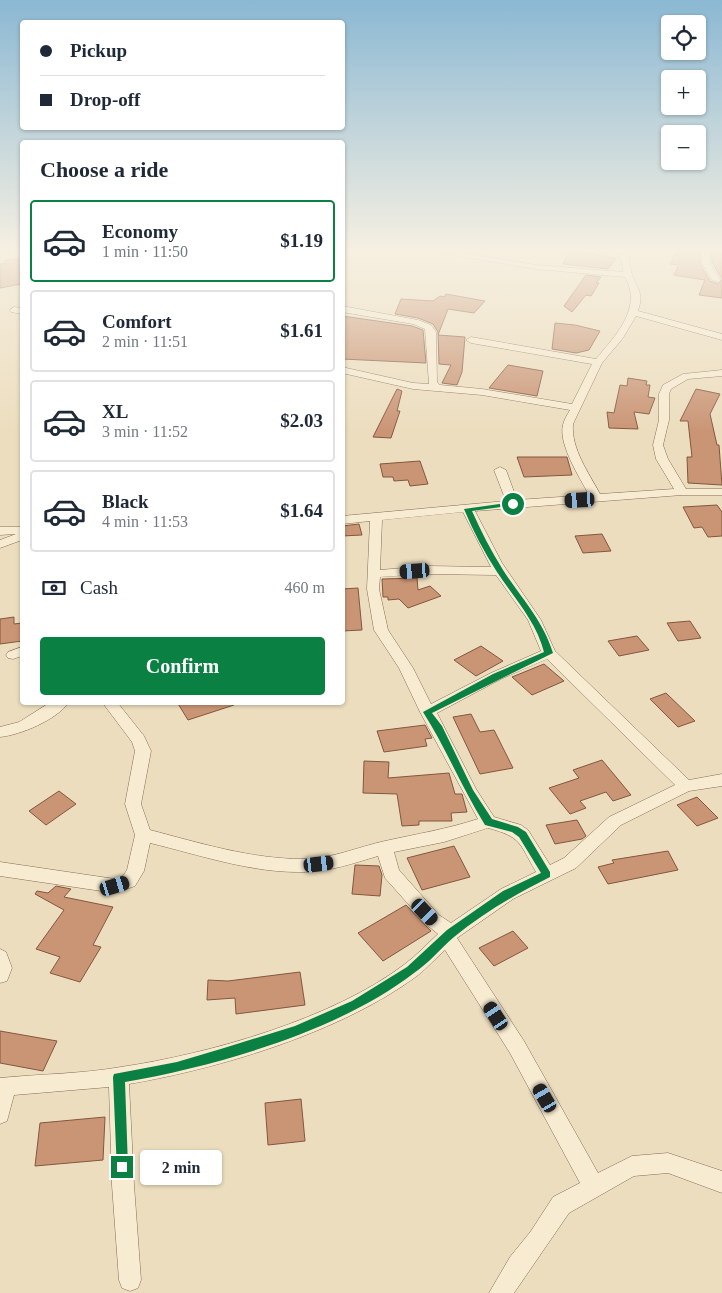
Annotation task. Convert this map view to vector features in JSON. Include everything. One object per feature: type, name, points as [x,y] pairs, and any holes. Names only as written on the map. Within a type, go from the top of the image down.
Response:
[{"type":"street","points":[[353,311],[428,327],[432,332],[432,382],[437,388]]},
{"type":"street","points":[[596,499],[577,462],[567,435],[568,424],[598,362],[620,336],[633,312],[722,337]]},
{"type":"street","points":[[471,340],[598,362]]},
{"type":"street","points":[[345,371],[414,386],[482,392],[576,408]]},
{"type":"street","points":[[682,492],[662,459],[658,445],[664,420],[664,394],[667,387],[686,376],[722,373]]},
{"type":"street","points":[[500,470],[513,504]]},
{"type":"street","points":[[345,520],[513,504],[682,492],[722,492]]},
{"type":"street","points":[[468,509],[478,533],[500,571],[530,612],[549,653],[616,721],[647,746],[686,786]]},
{"type":"street","points":[[376,517],[373,589],[380,630],[406,668],[427,712],[437,726],[468,791],[488,822]]},
{"type":"street","points":[[0,531],[20,530]]},
{"type":"street","points":[[0,544],[20,537]]},
{"type":"street","points":[[373,574],[427,570],[500,571]]},
{"type":"street","points":[[427,712],[496,676],[549,653]]},
{"type":"street","points":[[0,732],[6,732],[28,722],[57,705]]},
{"type":"street","points":[[0,869],[115,886],[129,881],[135,871],[143,835],[133,804],[143,751],[140,740],[111,705]]},
{"type":"street","points":[[0,1114],[3,1087],[119,1077],[177,1067],[297,1030],[356,1004],[411,970],[449,936],[507,894],[570,863],[616,822],[686,786],[722,780]]},
{"type":"street","points":[[143,835],[216,855],[277,865],[304,866],[334,862],[384,848],[444,836],[488,822],[515,829],[522,834],[547,875]]},
{"type":"street","points":[[384,848],[391,873],[449,936],[517,1047],[593,1186]]},
{"type":"street","points":[[0,957],[3,968],[0,975]]},
{"type":"street","points":[[119,1077],[123,1185],[130,1280]]},
{"type":"street","points":[[501,1293],[518,1265],[539,1239],[561,1206],[593,1186],[632,1166],[668,1163],[722,1182]]},
{"type":"building","points":[[396,311],[447,311],[438,335],[433,324],[418,318],[395,314]]},
{"type":"building","points":[[345,316],[412,326],[423,330],[426,363],[345,359]]},
{"type":"building","points":[[555,323],[575,325],[600,331],[589,350],[576,353],[552,349]]},
{"type":"building","points":[[438,335],[465,337],[462,372],[457,385],[442,383],[451,365],[439,364]]},
{"type":"building","points":[[508,365],[543,371],[537,396],[489,388]]},
{"type":"building","points":[[628,378],[647,381],[646,385],[650,385],[648,397],[655,398],[649,414],[634,412],[638,429],[609,428],[607,412],[614,413],[620,385],[627,386]]},
{"type":"building","points":[[397,389],[402,391],[397,411],[400,411],[391,438],[373,437]]},
{"type":"building","points":[[696,389],[720,394],[710,414],[717,445],[719,445],[722,485],[688,483],[687,457],[692,457],[688,421],[680,421]]},
{"type":"building","points":[[517,457],[567,457],[572,475],[524,477]]},
{"type":"building","points":[[420,461],[428,484],[410,486],[408,480],[394,481],[393,477],[383,477],[380,464]]},
{"type":"building","points":[[717,505],[722,512],[722,536],[708,537],[702,527],[694,528],[683,507]]},
{"type":"building","points":[[359,524],[362,535],[345,536],[345,526]]},
{"type":"building","points":[[602,534],[611,551],[583,553],[575,536]]},
{"type":"building","points":[[417,578],[418,590],[430,586],[441,596],[408,608],[399,599],[388,600],[388,597],[383,597],[382,579]]},
{"type":"building","points":[[358,588],[362,630],[345,631],[345,589]]},
{"type":"building","points":[[14,617],[14,624],[20,623],[20,641],[0,644],[0,619]]},
{"type":"building","points":[[690,621],[701,638],[678,641],[667,623]]},
{"type":"building","points":[[637,636],[649,650],[619,656],[608,641]]},
{"type":"building","points":[[481,646],[503,661],[476,676],[454,660]]},
{"type":"building","points":[[544,664],[564,681],[532,695],[512,677]]},
{"type":"building","points":[[666,693],[695,721],[678,727],[650,699]]},
{"type":"building","points":[[179,705],[234,705],[188,720]]},
{"type":"building","points":[[471,714],[480,732],[494,730],[513,768],[480,774],[453,717]]},
{"type":"building","points":[[425,725],[432,738],[425,739],[427,746],[384,752],[377,731]]},
{"type":"building","points":[[602,760],[631,795],[613,801],[606,792],[580,801],[586,808],[570,814],[549,788],[579,778],[573,770]]},
{"type":"building","points":[[364,761],[389,762],[388,778],[449,773],[455,794],[462,794],[467,812],[451,813],[452,821],[419,821],[419,825],[402,826],[397,794],[363,793]]},
{"type":"building","points":[[59,791],[76,804],[46,825],[29,811]]},
{"type":"building","points":[[697,797],[718,818],[697,826],[677,805]]},
{"type":"building","points":[[577,820],[586,836],[582,839],[555,844],[546,825]]},
{"type":"building","points":[[454,846],[470,877],[422,890],[407,858]]},
{"type":"building","points":[[668,851],[678,870],[608,884],[598,867],[614,863],[612,860]]},
{"type":"building","points":[[355,865],[379,866],[382,875],[380,896],[352,894]]},
{"type":"building","points":[[56,886],[71,889],[64,897],[113,907],[93,945],[101,947],[80,982],[50,973],[60,957],[36,949],[64,910],[35,894],[37,891],[48,893]]},
{"type":"building","points":[[406,905],[431,931],[383,961],[358,933]]},
{"type":"building","points":[[513,931],[528,948],[494,966],[479,948]]},
{"type":"building","points":[[300,972],[305,1005],[236,1014],[235,998],[207,1000],[208,980],[228,981]]},
{"type":"building","points":[[0,1031],[57,1041],[43,1071],[0,1063]]},
{"type":"building","points":[[301,1099],[305,1141],[268,1145],[265,1103]]},
{"type":"building","points":[[105,1117],[103,1160],[35,1166],[40,1123]]},
{"type":"route","points":[[122,1167],[119,1077],[177,1067],[224,1053],[297,1030],[356,1004],[411,970],[451,933],[507,894],[547,875],[535,852],[522,834],[515,829],[488,822],[468,791],[454,757],[427,712],[496,676],[549,653],[530,612],[500,571],[478,533],[468,509],[513,504]]}]
